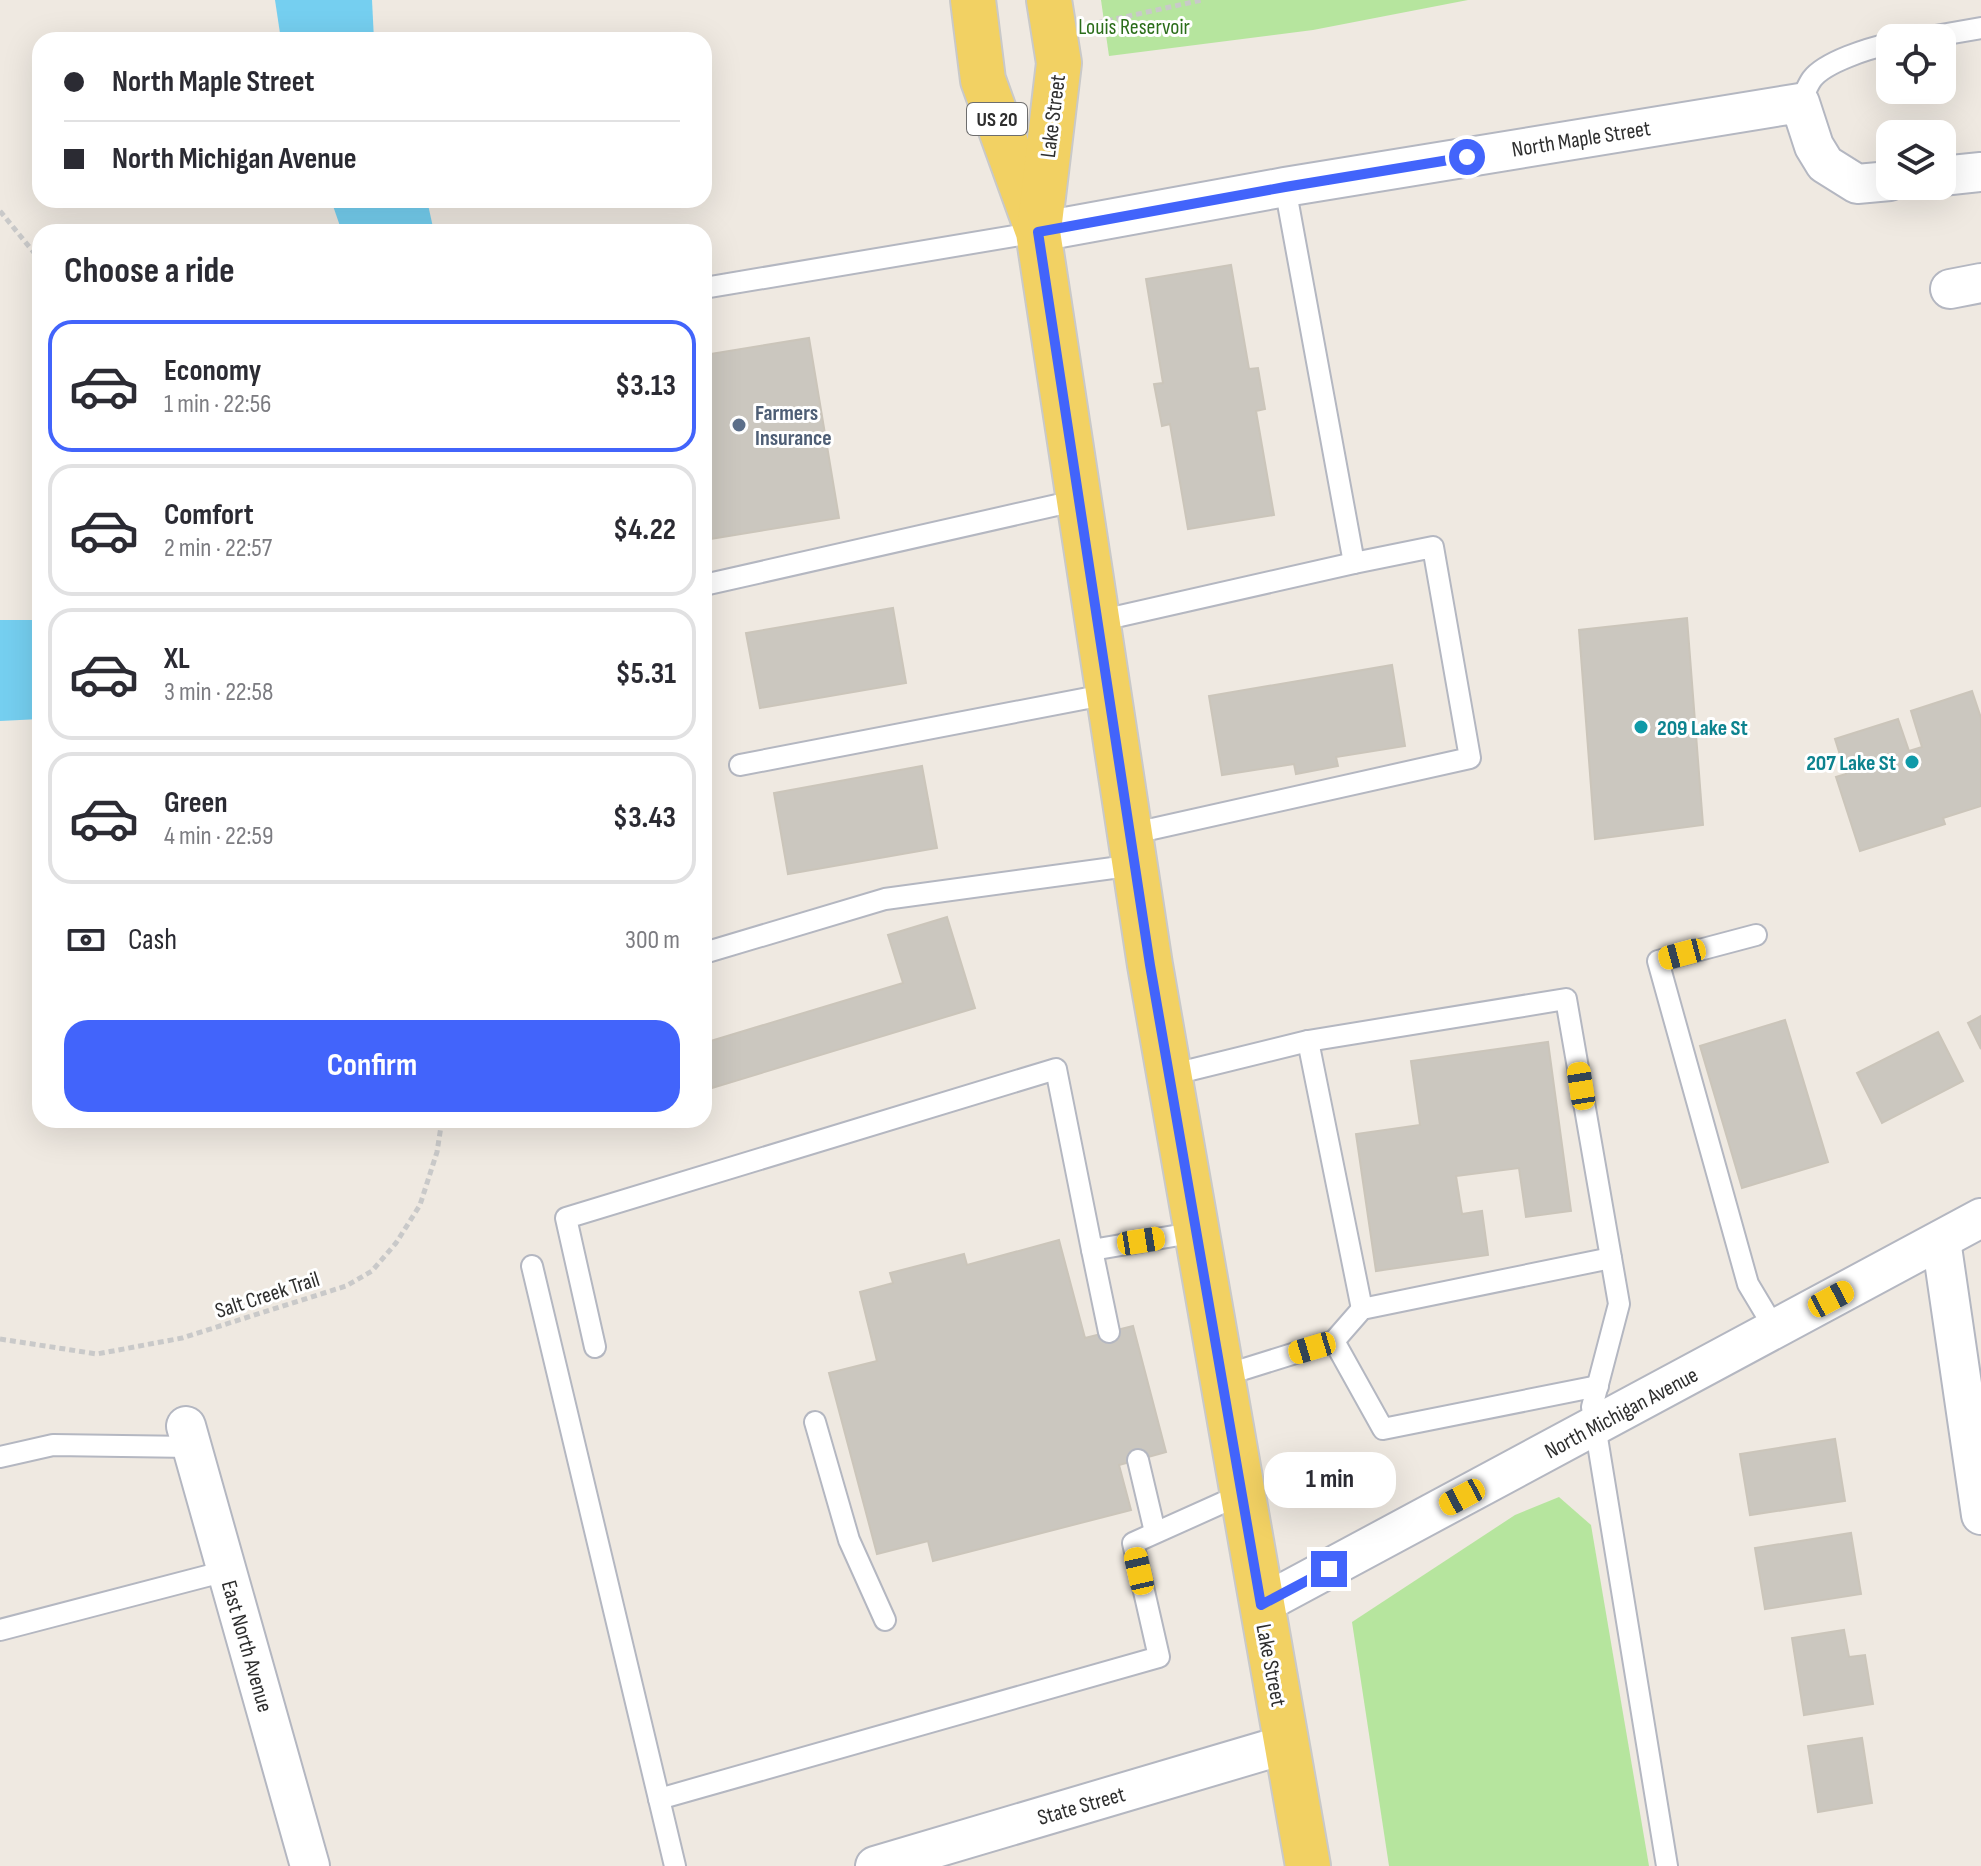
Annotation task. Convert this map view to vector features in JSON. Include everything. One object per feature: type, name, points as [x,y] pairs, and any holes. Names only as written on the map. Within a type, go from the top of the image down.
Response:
[{"type":"main road","name":"Lake Street","points":[[973,0],[983,80],[1038,232],[1170,1075],[1308,1866]]},
{"type":"main road","name":"Lake Street","points":[[1038,232],[1059,63],[1049,0]]},
{"type":"street","name":"North Maple Street","points":[[1038,232],[1285,187],[1800,103]]},
{"type":"street","points":[[1800,103],[1814,146],[1825,164],[1857,184],[1876,182]]},
{"type":"street","points":[[1956,175],[1981,172]]},
{"type":"street","name":"North Michigan Avenue","points":[[1261,1605],[1981,1218]]},
{"type":"street","points":[[1941,1240],[1981,1515]]},
{"type":"street","name":"East North Avenue","points":[[189,1436],[310,1866]]},
{"type":"street","name":"State Street","points":[[875,1866],[941,1857],[1287,1744]]},
{"type":"lane","points":[[1956,32],[1981,28]]},
{"type":"lane","points":[[1800,103],[1811,80],[1820,71],[1876,49]]},
{"type":"lane","points":[[1285,187],[1354,563]]},
{"type":"lane","points":[[712,287],[1038,232]]},
{"type":"lane","points":[[712,583],[1079,500]]},
{"type":"lane","points":[[712,951],[885,899],[1133,849],[1470,758],[1433,547],[1098,621]]},
{"type":"lane","points":[[740,765],[1109,694]]},
{"type":"lane","points":[[1756,935],[1658,961],[1748,1284],[1775,1329]]},
{"type":"lane","points":[[1170,1075],[1308,1041],[1566,999],[1619,1304],[1592,1407],[1667,1866]]},
{"type":"lane","points":[[1308,1041],[1362,1309]]},
{"type":"lane","points":[[595,1347],[566,1218],[1056,1069],[1109,1332]]},
{"type":"lane","points":[[1092,1250],[1197,1232]]},
{"type":"lane","points":[[1222,1376],[1334,1341],[1362,1309],[1611,1258]]},
{"type":"lane","points":[[532,1266],[675,1866]]},
{"type":"lane","points":[[1334,1341],[1383,1429],[1598,1386]]},
{"type":"lane","points":[[815,1422],[849,1540],[885,1620]]},
{"type":"lane","points":[[0,1457],[53,1445],[189,1436]]},
{"type":"lane","points":[[1138,1460],[1155,1532]]},
{"type":"lane","points":[[659,1799],[1159,1657],[1133,1543],[1242,1494]]},
{"type":"lane","points":[[0,1630],[226,1571]]},
{"type":"path","points":[[1088,25],[1202,0]]},
{"type":"path","points":[[0,211],[32,250]]},
{"type":"path","name":"Salt Creek Trail","points":[[0,1339],[97,1354],[182,1338],[346,1286],[372,1271],[396,1243],[420,1205],[437,1152],[441,1128]]},
{"type":"green space","name":"Louis Reservoir","points":[[1101,0],[1468,0],[1313,30],[1109,56]]},
{"type":"green space","points":[[1559,1497],[1591,1525],[1649,1866],[1389,1866],[1352,1622],[1515,1515]]},
{"type":"water","points":[[275,0],[372,0],[374,32],[280,32]]},
{"type":"water","points":[[334,208],[429,208],[432,224],[339,224]]},
{"type":"water","points":[[0,620],[32,620],[32,719],[0,721]]},
{"type":"building","points":[[1231,265],[1249,369],[1258,368],[1265,409],[1256,411],[1274,515],[1188,529],[1170,424],[1162,426],[1154,384],[1163,383],[1146,279]]},
{"type":"building","points":[[809,338],[839,518],[712,539],[712,354]]},
{"type":"building","points":[[893,608],[906,683],[760,708],[746,633]]},
{"type":"building","name":"209 Lake St","points":[[1687,618],[1703,825],[1595,839],[1579,630]]},
{"type":"building","points":[[1392,665],[1405,746],[1336,757],[1338,766],[1296,774],[1294,764],[1222,775],[1209,696]]},
{"type":"building","name":"207 Lake St","points":[[1972,691],[1981,718],[1981,806],[1943,818],[1945,824],[1860,851],[1836,777],[1846,774],[1835,739],[1898,719],[1909,751],[1922,747],[1911,711]]},
{"type":"building","points":[[922,766],[937,848],[788,874],[774,793]]},
{"type":"building","points":[[947,917],[975,1008],[712,1088],[712,1041],[903,983],[888,935]]},
{"type":"building","points":[[1981,1016],[1981,1049],[1968,1023]]},
{"type":"building","points":[[1785,1020],[1828,1162],[1742,1188],[1700,1046]]},
{"type":"building","points":[[1938,1032],[1963,1081],[1882,1123],[1857,1073]]},
{"type":"building","points":[[1548,1042],[1571,1211],[1526,1217],[1519,1168],[1456,1176],[1462,1214],[1482,1211],[1488,1255],[1376,1271],[1356,1134],[1420,1125],[1411,1061]]},
{"type":"building","points":[[1059,1240],[1085,1338],[1133,1326],[1166,1452],[1119,1465],[1131,1510],[933,1561],[928,1541],[877,1554],[829,1373],[877,1361],[860,1292],[893,1283],[890,1273],[964,1254],[967,1265]]},
{"type":"building","points":[[1835,1439],[1845,1501],[1750,1515],[1740,1454]]},
{"type":"building","points":[[1851,1533],[1861,1594],[1765,1609],[1755,1548]]},
{"type":"building","points":[[1844,1630],[1849,1657],[1865,1655],[1873,1704],[1804,1715],[1792,1638]]},
{"type":"building","points":[[1862,1738],[1872,1803],[1818,1812],[1808,1746]]},
{"type":"place","name":"Farmers Insurance","points":[[739,425]]},
{"type":"place","name":"209 Lake St","points":[[1641,727]]},
{"type":"place","name":"207 Lake St","points":[[1912,762]]},
{"type":"route","points":[[1329,1569],[1261,1605],[1150,965],[1038,232],[1467,157]]}]
